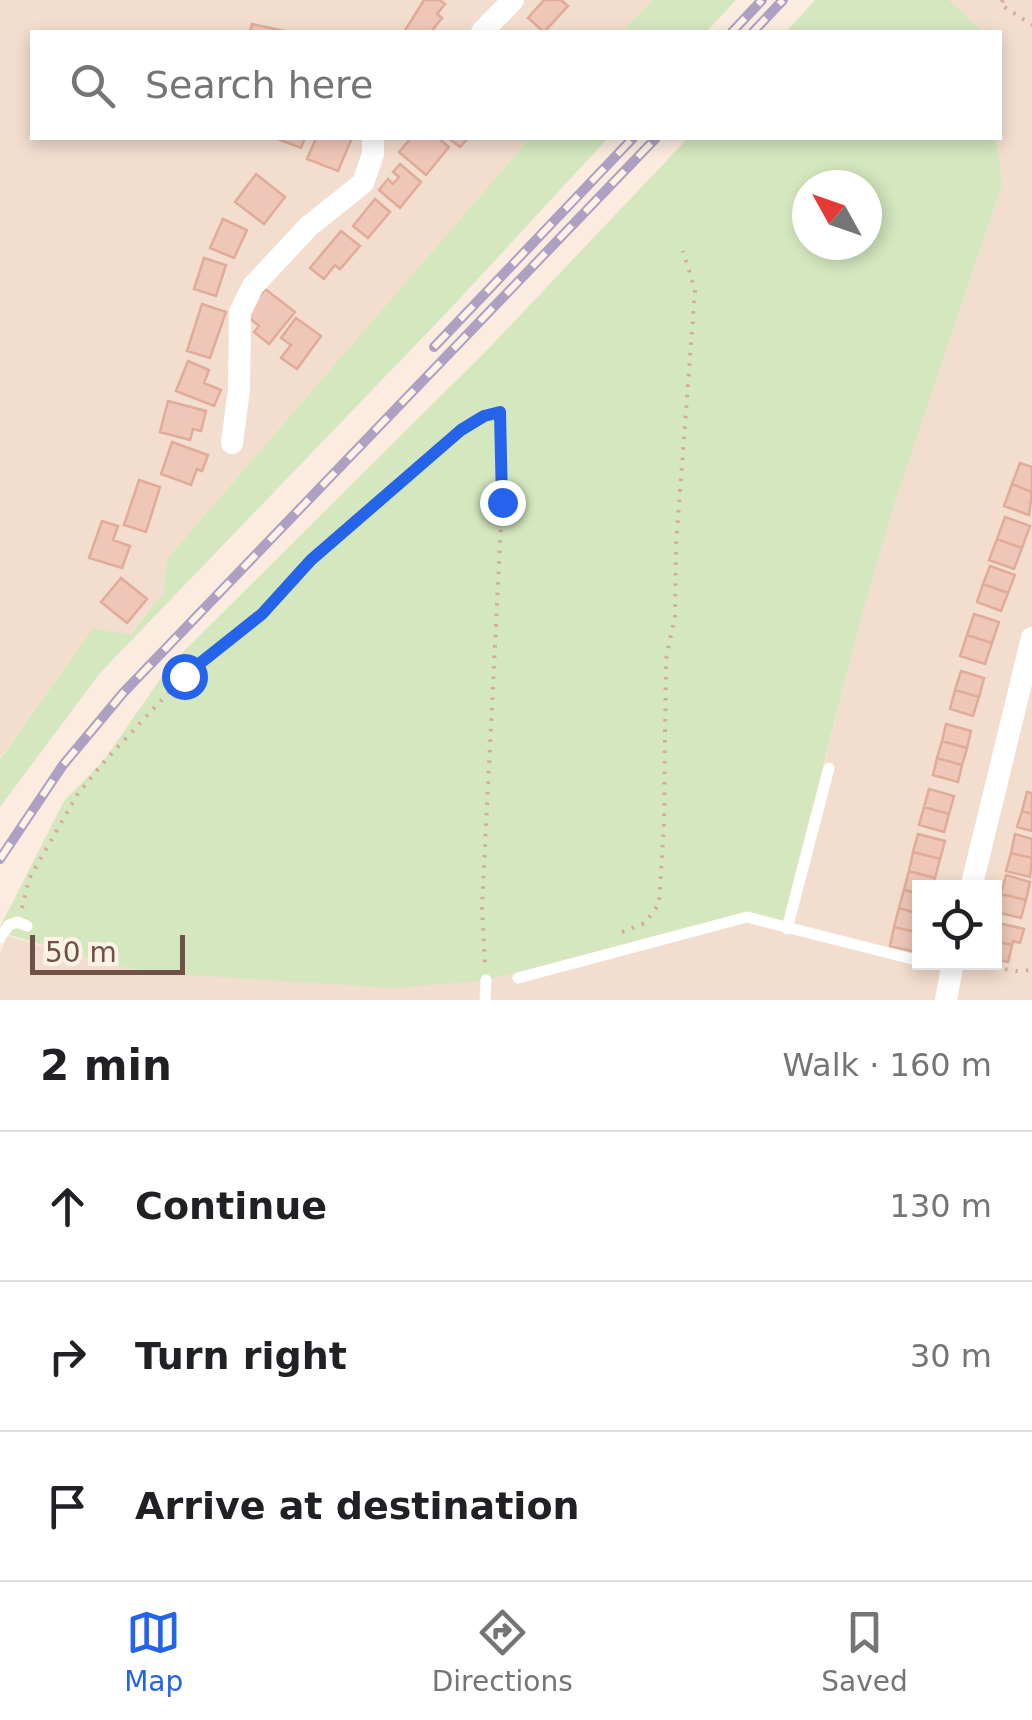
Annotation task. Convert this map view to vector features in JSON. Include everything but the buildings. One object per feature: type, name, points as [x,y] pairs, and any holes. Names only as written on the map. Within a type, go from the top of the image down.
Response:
[{"type":"street","points":[[484,30],[514,0]]},
{"type":"street","points":[[232,443],[239,389],[240,312],[254,286],[308,227],[363,183],[373,154],[372,140]]},
{"type":"street","points":[[973,880],[1032,638]]},
{"type":"street","points":[[946,1000],[955,970]]},
{"type":"lane","points":[[788,930],[830,768]]},
{"type":"lane","points":[[518,978],[747,917],[912,960]]},
{"type":"lane","points":[[0,938],[9,925],[22,924]]},
{"type":"lane","points":[[485,1000],[486,980]]},
{"type":"path","points":[[1003,0],[1000,4],[1032,25]]},
{"type":"path","points":[[615,935],[645,923],[659,904],[666,659],[675,616],[676,546],[696,290],[683,251]]},
{"type":"path","points":[[22,924],[29,880],[77,795],[184,676],[262,614],[311,560],[461,430],[484,416],[500,412],[502,502],[482,908],[486,980]]},
{"type":"path","points":[[1002,970],[1032,970]]},
{"type":"shaded area","points":[[0,0],[653,0],[623,30],[30,30],[30,140],[528,140],[167,559],[163,593],[129,635],[93,628],[0,758]]},
{"type":"shaded area","points":[[949,0],[1032,0],[1032,1000],[0,1000],[0,955],[7,936],[113,966],[172,974],[786,914],[894,505],[1002,185],[997,140],[1002,140],[1002,30],[981,30]]},
{"type":"green space","points":[[653,0],[736,0],[708,30],[623,30]]},
{"type":"green space","points":[[815,0],[949,0],[981,30],[788,30]]},
{"type":"green space","points":[[528,140],[606,140],[451,308],[100,673],[0,807],[0,759],[93,628],[130,635],[163,593],[167,559]]},
{"type":"green space","points":[[686,140],[997,140],[1002,185],[894,505],[783,921],[746,913],[486,980],[395,988],[173,974],[113,966],[0,932],[64,801],[104,760],[170,665],[490,347]]},
{"type":"railway","points":[[734,30],[762,0]]},
{"type":"railway","points":[[755,30],[783,0]]},
{"type":"railway","points":[[434,347],[631,140]]},
{"type":"railway","points":[[0,859],[63,765],[123,693],[654,140]]},
{"type":"route","points":[[184,676],[262,614],[311,560],[461,430],[484,416],[500,412],[502,502]]}]
